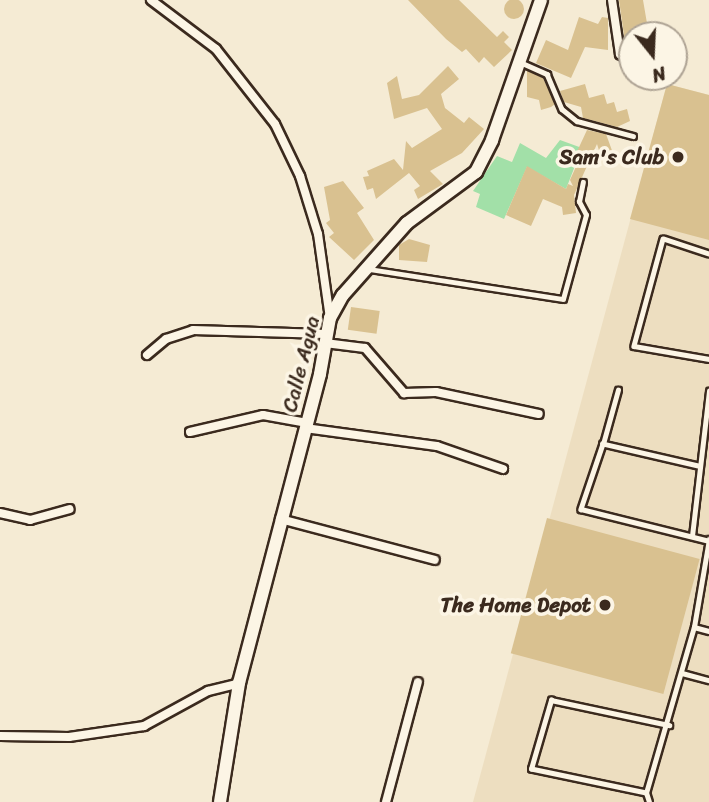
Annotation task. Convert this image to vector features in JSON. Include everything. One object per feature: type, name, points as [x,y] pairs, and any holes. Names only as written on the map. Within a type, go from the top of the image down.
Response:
[{"type":"street","name":"Calle Agua","points":[[220,802],[239,683],[306,426],[330,318],[364,268],[415,216],[476,172],[541,0]]},
{"type":"street","points":[[612,0],[618,40]]},
{"type":"street","points":[[155,1],[216,49],[275,124],[300,176],[318,233],[330,318]]},
{"type":"street","points":[[147,355],[166,339],[193,330],[325,339],[365,348],[404,393],[436,392],[539,414]]},
{"type":"street","points":[[190,432],[263,415],[306,426],[437,446],[503,469]]},
{"type":"street","points":[[0,513],[30,520],[70,509]]},
{"type":"street","points":[[280,519],[435,560]]},
{"type":"street","points":[[386,802],[418,682]]},
{"type":"street","points":[[0,736],[69,737],[144,726],[208,691],[239,683]]},
{"type":"lane","points":[[519,62],[547,74],[560,105],[577,121],[633,136]]},
{"type":"lane","points":[[364,268],[563,299],[586,215],[579,202],[583,182]]},
{"type":"lane","points":[[709,254],[663,239],[634,346],[709,359]]},
{"type":"lane","points":[[618,390],[581,509],[709,540],[694,627],[669,725],[646,793],[649,802]]},
{"type":"lane","points":[[692,536],[698,466],[709,391]]},
{"type":"lane","points":[[603,444],[698,466]]},
{"type":"lane","points":[[694,627],[709,631]]},
{"type":"lane","points":[[682,673],[709,680]]},
{"type":"lane","points":[[646,793],[531,769],[551,700],[669,725]]},
{"type":"shaded area","points":[[688,90],[709,95],[709,802],[473,802],[665,91]]},
{"type":"green space","points":[[560,140],[582,148],[566,189],[527,167],[504,219],[476,207],[480,194],[473,191],[497,156],[512,162],[520,143],[546,158]]},
{"type":"building","points":[[510,-1],[518,-1],[524,9],[518,19],[510,19],[504,13],[504,5]]},
{"type":"building","points":[[408,0],[459,0],[497,37],[503,31],[509,37],[504,42],[512,50],[494,67],[484,57],[479,63],[466,49],[462,52],[446,39]]},
{"type":"building","points":[[619,0],[643,0],[647,21],[622,21]]},
{"type":"building","points":[[579,17],[598,24],[602,17],[608,18],[608,50],[585,47],[571,78],[531,61],[536,63],[546,40],[568,50]]},
{"type":"building","points":[[448,66],[459,79],[441,94],[445,108],[464,123],[469,117],[484,129],[462,153],[430,171],[443,184],[418,199],[414,190],[420,186],[409,173],[376,199],[373,188],[367,190],[363,177],[369,176],[367,171],[394,159],[403,170],[406,141],[412,148],[442,129],[427,108],[394,119],[387,83],[397,76],[402,99],[419,95]]},
{"type":"building","points":[[527,70],[543,78],[555,104],[551,107],[541,110],[539,100],[527,97]]},
{"type":"building","points":[[585,84],[589,98],[604,94],[607,104],[614,102],[617,112],[627,109],[630,121],[617,127],[583,118],[581,107],[564,102],[560,91]]},
{"type":"building","name":"Sam's Club","points":[[688,90],[709,95],[709,240],[630,219],[665,91]]},
{"type":"building","points":[[587,130],[606,134],[614,156],[602,160],[597,144],[574,195],[576,213],[563,215],[562,207],[543,199],[531,226],[506,215],[527,166],[566,189],[568,184],[573,186],[570,180],[582,153],[574,158]]},
{"type":"building","points":[[343,181],[364,208],[357,213],[374,240],[354,260],[329,237],[334,233],[326,223],[330,220],[324,187]]},
{"type":"building","points":[[409,239],[430,245],[427,262],[399,260],[399,245]]},
{"type":"building","points":[[351,307],[380,311],[377,334],[348,330]]},
{"type":"building","name":"The Home Depot","points":[[547,518],[700,559],[663,694],[511,653]]},
{"type":"place","name":"Sam's Club","points":[[678,157]]},
{"type":"place","name":"The Home Depot","points":[[605,605]]}]
